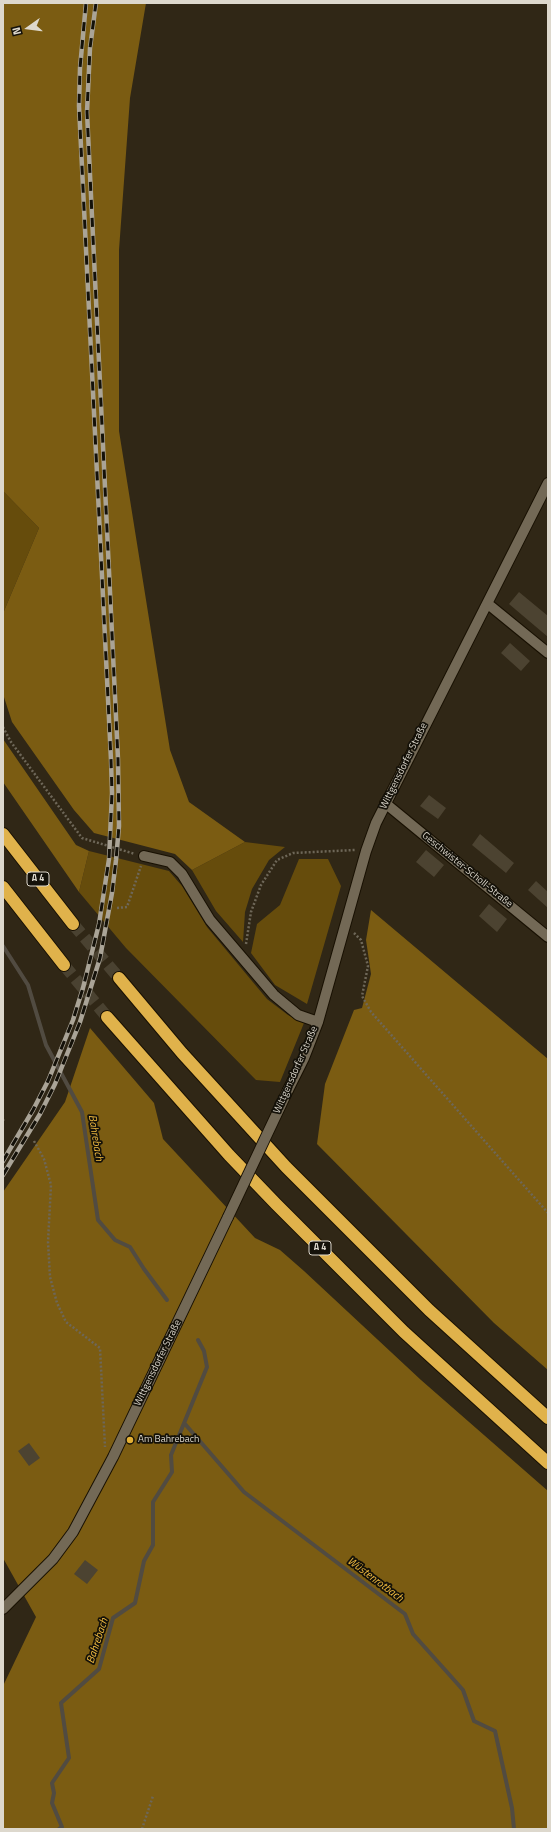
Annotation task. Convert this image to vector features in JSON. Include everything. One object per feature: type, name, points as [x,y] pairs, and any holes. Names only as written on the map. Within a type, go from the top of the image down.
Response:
[{"type":"highway","name":"A 4","points":[[3,834],[73,924]]},
{"type":"highway","points":[[3,887],[64,965]]},
{"type":"highway","points":[[119,978],[188,1059],[286,1167],[429,1310],[548,1418]]},
{"type":"highway","name":"A 4","points":[[107,1017],[219,1144],[276,1204],[404,1332],[548,1463]]},
{"type":"street","name":"Wittgensdorfer Straße","points":[[3,1609],[64,1546],[113,1457],[304,1058],[318,1022],[366,851],[385,803],[488,604],[548,483]]},
{"type":"street","points":[[488,604],[548,653]]},
{"type":"street","name":"Geschwister-Scholl-Straße","points":[[385,803],[548,937]]},
{"type":"street","points":[[144,856],[170,862],[182,874],[210,920],[274,995],[298,1015],[318,1022]]},
{"type":"path","points":[[3,727],[11,742],[82,838],[144,856],[127,907],[117,908]]},
{"type":"path","points":[[243,959],[251,912],[261,885],[277,860],[293,852],[349,849],[366,851]]},
{"type":"path","points":[[345,925],[361,940],[368,966],[362,996],[371,1012],[548,1213]]},
{"type":"path","points":[[34,1141],[44,1160],[51,1185],[48,1242],[50,1277],[57,1303],[66,1322],[100,1348],[103,1437],[106,1453],[113,1457]]},
{"type":"path","points":[[142,1829],[154,1796]]},
{"type":"shaded area","points":[[3,3],[146,3],[130,98],[119,250],[119,431],[170,750],[189,802],[245,842],[192,870],[175,854],[94,833],[74,810],[12,722],[3,694],[4,611],[39,528],[3,491]]},
{"type":"shaded area","points":[[3,491],[39,528],[4,611],[3,624]]},
{"type":"shaded area","points":[[3,739],[76,845],[89,851],[79,892],[3,782]]},
{"type":"shaded area","points":[[245,842],[285,847],[269,860],[252,889],[245,912],[243,942],[216,911],[192,870]]},
{"type":"shaded area","points":[[89,851],[169,871],[182,886],[207,927],[267,999],[288,1015],[304,1023],[280,1082],[256,1080],[126,948],[79,892]]},
{"type":"shaded area","points":[[299,859],[328,859],[341,886],[307,1004],[275,985],[251,953],[257,924],[280,905]]},
{"type":"shaded area","points":[[371,910],[548,1059],[548,1370],[494,1323],[317,1144],[325,1084],[354,1010],[362,1008],[371,974],[366,940]]},
{"type":"shaded area","points":[[90,1028],[154,1103],[163,1139],[255,1238],[280,1250],[421,1380],[548,1491],[548,1829],[3,1829],[3,1686],[36,1617],[3,1558],[3,1192],[65,1102]]},
{"type":"building","points":[[519,592],[548,616],[548,637],[509,604]]},
{"type":"building","points":[[510,643],[530,661],[521,671],[501,653]]},
{"type":"building","points":[[429,795],[446,808],[438,819],[420,806]]},
{"type":"building","points":[[480,834],[514,863],[506,873],[472,845]]},
{"type":"building","points":[[426,850],[444,865],[434,877],[416,862]]},
{"type":"building","points":[[536,881],[548,892],[548,908],[528,890]]},
{"type":"building","points":[[489,904],[507,919],[497,932],[479,916]]},
{"type":"building","points":[[29,1443],[40,1458],[29,1466],[18,1451]]},
{"type":"building","points":[[85,1560],[98,1570],[87,1584],[74,1574]]},
{"type":"waterway","name":"Bahrebach","points":[[3,946],[28,985],[46,1045],[82,1112],[98,1220],[115,1240],[130,1247],[167,1300]]},
{"type":"waterway","name":"Bahrebach","points":[[59,1829],[62,1827],[52,1803],[54,1793],[52,1783],[69,1758],[61,1703],[99,1669],[113,1618],[135,1603],[144,1561],[153,1545],[153,1502],[172,1472],[171,1455],[207,1367],[204,1351],[198,1340]]},
{"type":"waterway","name":"Wüstenrotbach","points":[[185,1424],[244,1492],[405,1614],[413,1634],[463,1690],[474,1721],[495,1731],[512,1808],[514,1829]]},
{"type":"tunnel","points":[[73,924],[119,978]]},
{"type":"tunnel","points":[[64,965],[107,1017]]},
{"type":"railway","points":[[3,1161],[48,1081],[73,1020],[83,988],[99,924],[109,859],[112,793],[111,760],[79,106],[80,68],[86,3]]},
{"type":"railway","points":[[3,1175],[40,1114],[55,1084],[80,1022],[100,958],[112,893],[119,826],[118,759],[87,112],[90,48],[96,3]]},
{"type":"place","name":"Am Bahrebach","points":[[130,1440]]}]
